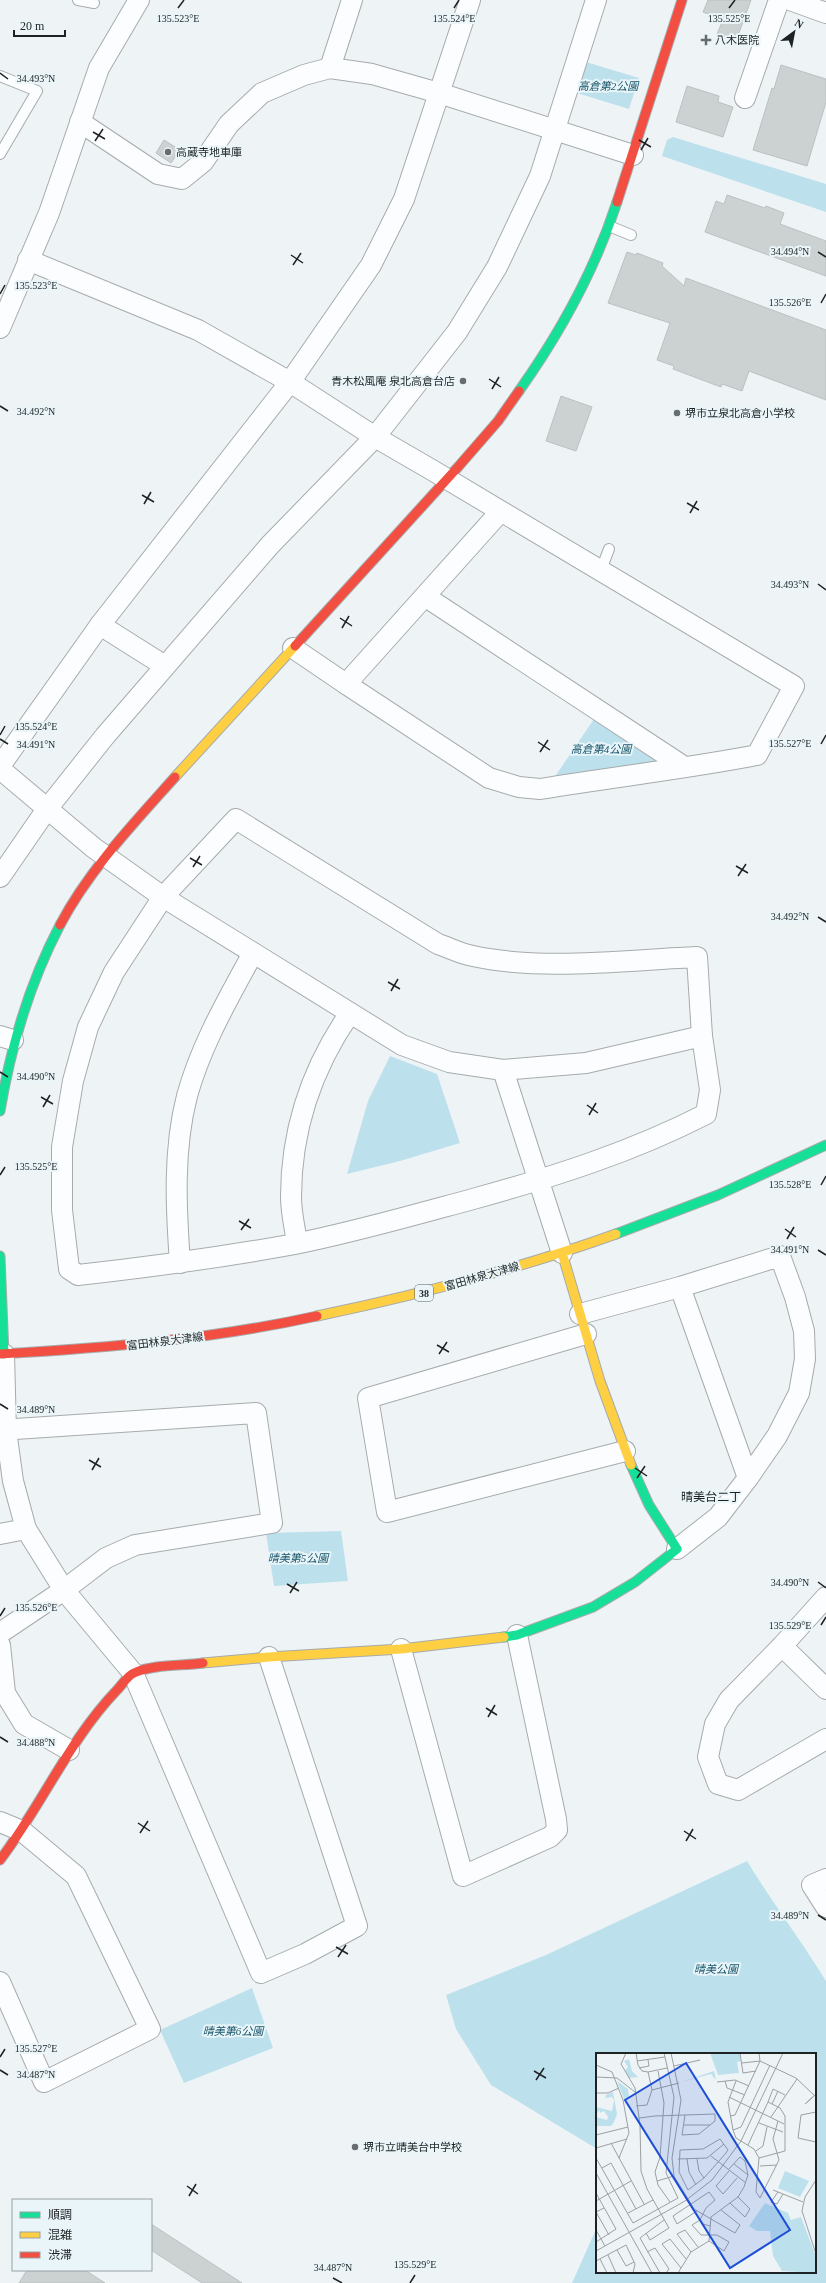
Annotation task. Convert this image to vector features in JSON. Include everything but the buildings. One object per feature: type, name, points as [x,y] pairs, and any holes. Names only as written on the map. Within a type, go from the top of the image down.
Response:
[{"type":"street","points":[[0,328],[49,213],[100,68],[139,0]]},
{"type":"street","points":[[330,68],[352,0]]},
{"type":"street","points":[[470,0],[404,199],[370,265],[290,382],[100,625],[0,767],[47,809],[105,856],[163,897],[402,1045],[450,1062],[503,1070],[586,1062],[702,1036]]},
{"type":"street","points":[[0,877],[47,809],[105,736],[270,545],[374,437],[457,332],[497,267],[540,176],[596,0]]},
{"type":"street","points":[[0,1111],[7,1038],[51,941],[77,896],[105,856],[498,421],[554,340],[574,305],[609,226],[682,0]]},
{"type":"street","points":[[745,98],[780,0]]},
{"type":"street","points":[[790,0],[826,12]]},
{"type":"street","points":[[80,122],[158,174],[182,179],[203,162],[229,124],[262,93],[304,75],[330,68],[372,74],[439,93],[633,155]]},
{"type":"street","points":[[28,260],[198,330],[290,382],[374,437],[794,686],[756,755],[721,763],[683,766],[540,789],[519,787],[489,778],[293,648]]},
{"type":"street","points":[[346,684],[426,597],[501,511]]},
{"type":"street","points":[[426,597],[683,766]]},
{"type":"street","points":[[100,625],[165,666]]},
{"type":"street","points":[[236,819],[438,944],[472,956],[521,962],[549,963],[697,957],[702,1036],[710,1090],[706,1114],[662,1137],[537,1181],[417,1215],[297,1243],[180,1263],[78,1275],[69,1269],[62,1210],[62,1147],[73,1081],[88,1027],[114,972],[163,897],[236,819]]},
{"type":"street","points":[[180,1263],[176,1213],[178,1154],[187,1096],[205,1046],[217,1019],[253,953]]},
{"type":"street","points":[[297,1243],[291,1199],[294,1146],[304,1105],[333,1037],[350,1013]]},
{"type":"street","points":[[503,1070],[537,1181],[562,1253],[586,1334],[625,1451],[650,1506],[677,1549]]},
{"type":"street","name":"富田林泉大津線","points":[[2,1354],[56,1352],[146,1344],[264,1327],[367,1308],[462,1283],[562,1253],[662,1217],[794,1161],[826,1145]]},
{"type":"street","points":[[0,1256],[3,1430],[13,1481],[26,1529],[64,1590],[134,1673],[261,1973],[305,1954],[357,1926],[269,1657]]},
{"type":"street","points":[[0,1860],[22,1831],[69,1750],[111,1696],[134,1673],[157,1668],[269,1657],[401,1649],[517,1635],[593,1607],[635,1582],[718,1517],[748,1478],[777,1436],[799,1393],[805,1359],[804,1331],[795,1297],[780,1256],[680,1287],[580,1314]]},
{"type":"street","points":[[680,1287],[748,1478]]},
{"type":"street","points":[[586,1334],[368,1398],[388,1512],[483,1489],[625,1451]]},
{"type":"street","points":[[0,1633],[64,1590],[106,1558],[136,1545],[272,1523],[256,1413],[3,1430]]},
{"type":"street","points":[[0,1534],[26,1529]]},
{"type":"street","points":[[826,1597],[782,1646],[729,1700],[715,1724],[708,1757],[718,1784],[738,1790],[826,1739]]},
{"type":"street","points":[[401,1649],[462,1876],[550,1837],[557,1830],[556,1819],[517,1635]]},
{"type":"street","points":[[0,1645],[5,1693],[24,1724],[69,1750]]},
{"type":"street","points":[[782,1646],[826,1689]]},
{"type":"street","points":[[0,1822],[22,1831],[76,1876],[150,2029],[44,2082],[0,1982]]},
{"type":"street","points":[[826,1879],[812,1885],[826,1907]]},
{"type":"lane","points":[[78,0],[94,3]]},
{"type":"lane","points":[[0,76],[37,91],[0,154]]},
{"type":"lane","points":[[609,226],[632,234]]},
{"type":"lane","points":[[600,570],[609,549]]},
{"type":"green space","name":"高倉第2公園","points":[[586,62],[639,78],[629,109],[577,93]]},
{"type":"green space","points":[[673,137],[826,184],[826,212],[662,156],[667,140]]},
{"type":"green space","name":"高倉第4公園","points":[[594,719],[656,760],[655,763],[554,778]]},
{"type":"green space","points":[[390,1056],[437,1074],[460,1143],[400,1161],[347,1174],[368,1101]]},
{"type":"green space","name":"晴美第5公園","points":[[341,1531],[348,1581],[274,1586],[266,1533]]},
{"type":"green space","name":"晴美公園","points":[[747,1861],[826,1981],[826,2283],[572,2283],[596,2229],[596,2273],[816,2273],[816,2053],[596,2053],[596,2148],[491,2085],[456,2029],[446,1995],[546,1955]]},
{"type":"green space","name":"晴美第6公園","points":[[252,1988],[273,2048],[184,2083],[160,2030]]},
{"type":"traffic: fast","points":[[519,391],[549,347],[575,300],[598,252],[617,202]]},
{"type":"traffic: fast","points":[[0,1111],[4,1087],[22,1016],[39,970],[60,925]]},
{"type":"traffic: fast","points":[[616,1234],[718,1195],[826,1145]]},
{"type":"traffic: fast","points":[[0,1256],[4,1354]]},
{"type":"traffic: fast","points":[[504,1637],[517,1635],[593,1607],[635,1582],[677,1549],[649,1505],[631,1465]]},
{"type":"traffic: slow","points":[[175,777],[295,646]]},
{"type":"traffic: slow","points":[[317,1316],[430,1290],[505,1270],[616,1234]]},
{"type":"traffic: slow","points":[[562,1253],[600,1381],[631,1465]]},
{"type":"traffic: slow","points":[[203,1663],[269,1657],[401,1649],[504,1637]]},
{"type":"traffic: jam","points":[[617,202],[682,0]]},
{"type":"traffic: jam","points":[[295,646],[458,467],[498,421],[519,391]]},
{"type":"traffic: jam","points":[[60,925],[84,885],[98,866],[175,777]]},
{"type":"traffic: jam","points":[[0,1354],[80,1349],[199,1337],[317,1316]]},
{"type":"traffic: jam","points":[[0,1860],[15,1839],[84,1730],[127,1678],[134,1673],[150,1668],[203,1663]]},
{"type":"place","name":"八木医院","points":[[706,40]]},
{"type":"place","name":"高蔵寺地車庫","points":[[168,152]]},
{"type":"place","name":"青木松風庵 泉北高倉台店","points":[[463,381]]},
{"type":"place","name":"堺市立泉北高倉小学校","points":[[677,413]]},
{"type":"place","name":"堺市立晴美台中学校","points":[[355,2147]]},
{"type":"district","name":"晴美台二丁","points":[[711,1497]]}]
